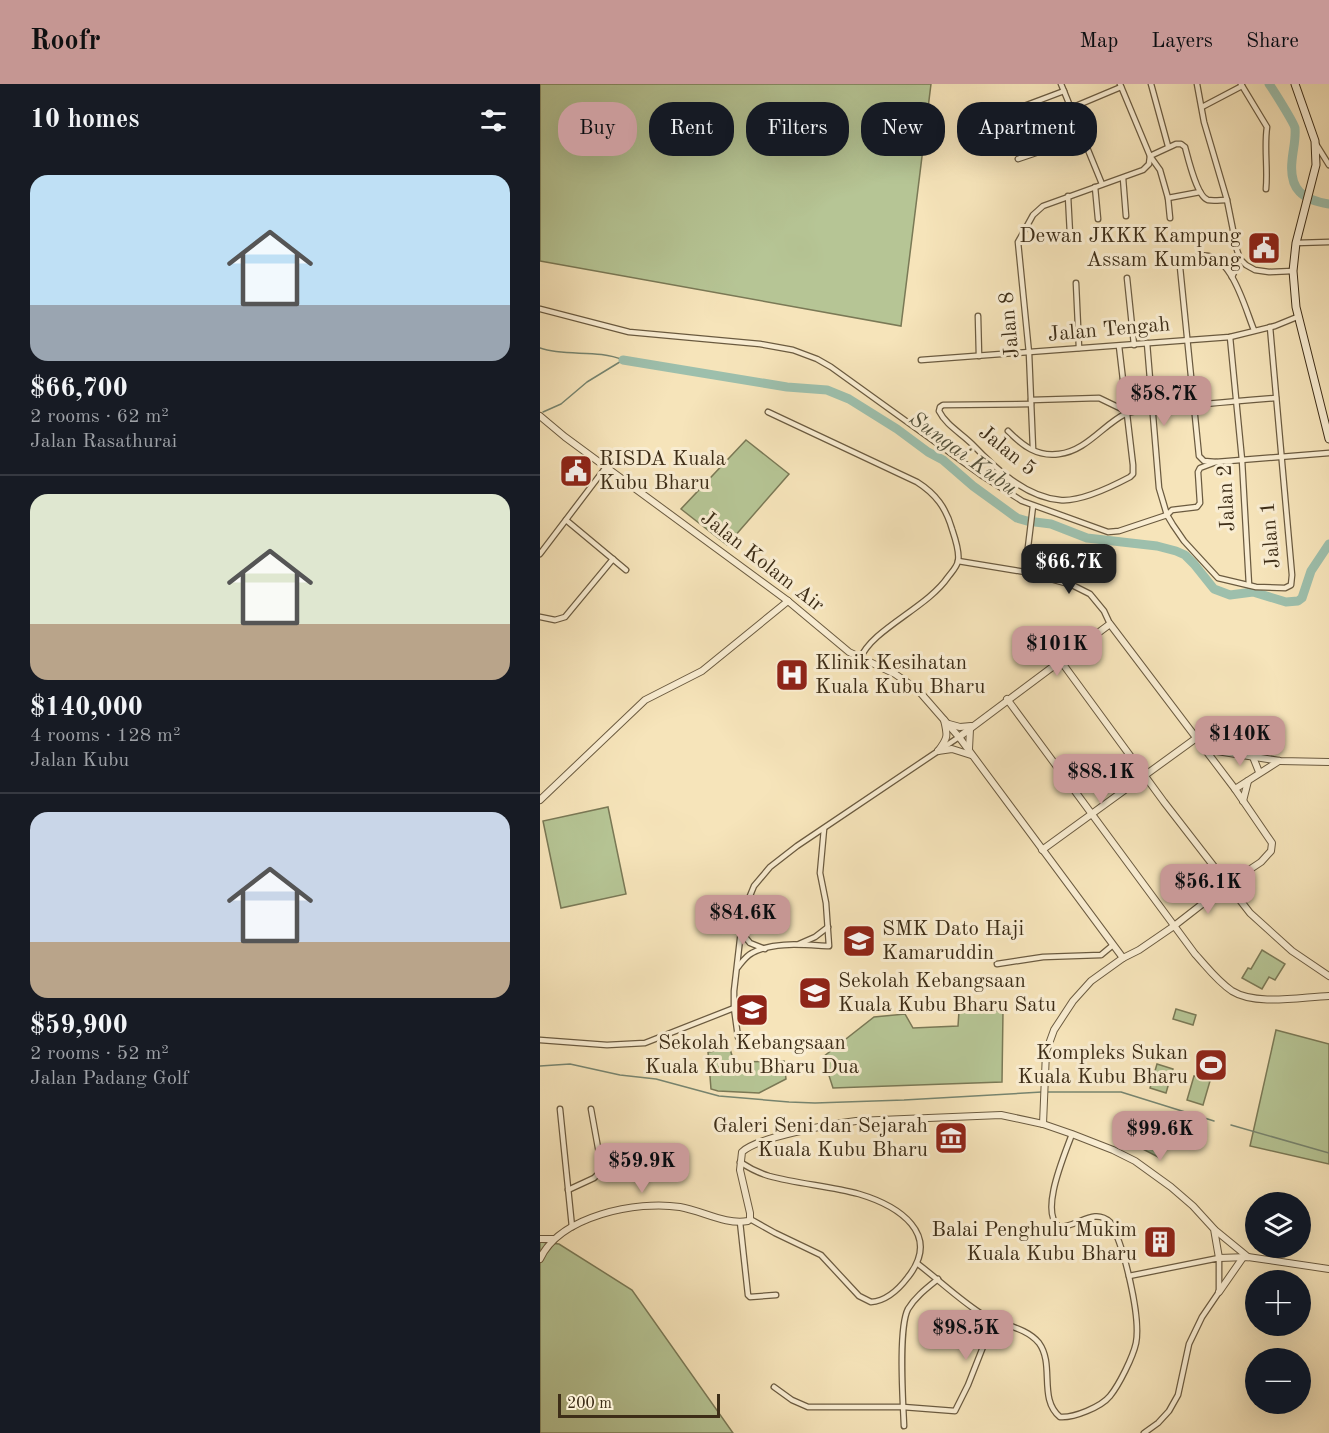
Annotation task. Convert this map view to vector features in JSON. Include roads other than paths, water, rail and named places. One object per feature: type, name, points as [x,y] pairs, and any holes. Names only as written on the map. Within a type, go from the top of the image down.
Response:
[{"type":"main road","points":[[1295,84],[1315,141],[1316,165],[1296,243],[1293,271],[1298,317],[1329,439]]},
{"type":"street","points":[[1061,84],[1069,102]]},
{"type":"street","points":[[1151,84],[1168,146]]},
{"type":"street","points":[[1197,84],[1204,122],[1227,200],[1240,259],[1250,268],[1262,271],[1293,271]]},
{"type":"street","points":[[1084,102],[1120,85],[1150,156],[1158,165],[1168,198],[1170,218]]},
{"type":"street","points":[[1202,107],[1241,85],[1267,127],[1265,137],[1266,189]]},
{"type":"street","points":[[1035,102],[1064,91]]},
{"type":"street","points":[[1315,141],[1329,165]]},
{"type":"street","points":[[1070,234],[1068,196],[1146,168],[1150,156],[1179,143],[1185,147],[1200,192],[1206,199],[1227,200]]},
{"type":"street","points":[[1018,159],[1027,156]]},
{"type":"street","points":[[1091,156],[1102,184]]},
{"type":"street","points":[[1123,178],[1125,216]]},
{"type":"street","points":[[1095,187],[1098,219]]},
{"type":"street","points":[[1168,198],[1200,192]]},
{"type":"street","name":"Jalan 8","points":[[1033,449],[1029,353],[1018,242],[1034,215],[1043,206],[1068,196]]},
{"type":"street","points":[[1296,243],[1329,242]]},
{"type":"street","points":[[1254,330],[1232,277],[1223,263],[1213,256],[1195,257],[1180,267],[1192,405],[1199,456],[1204,461],[1216,462],[1329,453]]},
{"type":"street","points":[[1232,277],[1240,259]]},
{"type":"street","points":[[1127,278],[1134,345]]},
{"type":"street","points":[[1076,283],[1079,348]]},
{"type":"street","points":[[540,309],[629,333],[760,344],[793,350],[817,359],[861,387],[919,432],[981,475],[1033,506],[1108,532],[1119,531],[1167,515],[1172,510],[1197,507],[1200,503],[1198,472],[1200,468],[1216,462]]},
{"type":"street","points":[[978,316],[979,356]]},
{"type":"street","name":"Jalan Tengah","points":[[921,360],[1230,337],[1298,317]]},
{"type":"street","name":"Jalan 1","points":[[1147,343],[1159,488],[1167,515],[1184,541],[1213,575],[1249,585],[1285,588],[1291,585],[1292,581],[1270,327]]},
{"type":"street","name":"Jalan 2","points":[[1230,337],[1242,460],[1249,585]]},
{"type":"street","name":"Jalan 5","points":[[1031,402],[943,405],[939,411],[946,421],[998,470],[1037,494],[1063,501],[1085,496],[1132,476],[1133,465],[1119,346]]},
{"type":"street","points":[[1031,402],[1099,398],[1126,412],[1275,398]]},
{"type":"street","points":[[768,412],[931,491],[947,513],[955,537],[958,561],[945,582],[921,606],[868,644],[860,659]]},
{"type":"street","points":[[1008,431],[1025,447],[1042,454],[1067,453],[1096,436],[1126,412]]},
{"type":"street","name":"Jalan Kolam Air","points":[[540,416],[788,601],[849,652],[908,682],[943,717],[959,737],[1123,958]]},
{"type":"street","points":[[540,554],[606,467]]},
{"type":"street","points":[[1025,572],[1033,506]]},
{"type":"street","points":[[566,520],[626,570]]},
{"type":"street","points":[[540,617],[555,620],[566,617],[613,559]]},
{"type":"street","points":[[958,561],[1025,572],[1072,585],[1090,594],[1195,739],[1235,789],[1272,843],[1269,856],[1174,926],[1091,981],[1066,1010],[1054,1030],[1046,1052],[1043,1124]]},
{"type":"street","points":[[540,800],[645,700],[702,670],[788,601]]},
{"type":"street","points":[[738,1037],[734,1008],[741,931],[749,895],[762,875],[824,828],[959,737],[1110,624]]},
{"type":"street","points":[[1060,660],[1250,914],[1292,951],[1329,976]]},
{"type":"street","points":[[1007,699],[1174,926],[1218,980],[1239,994],[1259,999],[1329,996]]},
{"type":"street","points":[[938,751],[947,740],[943,717]]},
{"type":"street","points":[[948,723],[971,728]]},
{"type":"street","points":[[938,751],[952,749],[971,753],[971,728]]},
{"type":"street","points":[[1042,850],[1195,739]]},
{"type":"street","points":[[1203,749],[1280,760],[1329,762]]},
{"type":"street","points":[[1253,757],[1259,772]]},
{"type":"street","points":[[1235,789],[1280,760]]},
{"type":"street","points":[[1243,801],[1248,781]]},
{"type":"street","points":[[738,967],[752,953],[765,949],[796,945],[829,946],[826,903],[820,873],[824,828]]},
{"type":"street","points":[[796,945],[815,937],[828,927]]},
{"type":"street","points":[[741,931],[750,943],[765,949]]},
{"type":"street","points":[[997,964],[1043,957],[1101,955],[1113,945]]},
{"type":"street","points":[[540,1040],[607,1045],[645,1042],[734,1008]]},
{"type":"street","points":[[560,1109],[572,1227]]},
{"type":"street","points":[[568,1190],[594,1178],[602,1170],[591,1109]]},
{"type":"street","points":[[750,1219],[740,1162],[742,1152],[754,1143],[856,1121],[1001,1114],[1043,1124],[1113,1150],[1159,1176],[1245,1256]]},
{"type":"street","points":[[918,1264],[982,1314],[1029,1335],[1038,1343],[1048,1365],[1049,1402],[1054,1411],[1063,1417],[1079,1414],[1110,1396],[1131,1358],[1137,1331],[1129,1276],[1113,1227],[1108,1220],[1100,1216],[1090,1217],[1063,1227],[1056,1225],[1053,1221],[1052,1191],[1072,1134]]},
{"type":"street","points":[[540,1259],[553,1239],[572,1227],[622,1207],[663,1205],[740,1222],[750,1219],[821,1255],[859,1296],[871,1302],[878,1302],[890,1294],[903,1283],[918,1264],[921,1251],[920,1237],[908,1220],[884,1204],[859,1194],[767,1176],[740,1162]]},
{"type":"street","points":[[740,1222],[748,1295],[776,1295]]},
{"type":"street","points":[[1214,1229],[1219,1258],[1219,1292]]},
{"type":"street","points":[[540,1239],[553,1239]]},
{"type":"street","points":[[1129,1276],[1219,1258],[1245,1257]]},
{"type":"street","points":[[1144,1433],[1164,1417],[1178,1395],[1189,1344],[1202,1317],[1245,1258]]},
{"type":"street","points":[[1253,1258],[1329,1269]]},
{"type":"street","points":[[903,1426],[903,1339],[906,1315],[919,1295],[938,1279]]},
{"type":"street","points":[[774,1387],[792,1400],[808,1407],[903,1407],[955,1411],[968,1386],[994,1319]]},
{"type":"waterway","points":[[1269,84],[1295,128],[1292,171],[1296,186],[1300,192],[1312,200],[1329,204]]},
{"type":"waterway","points":[[540,348],[550,351],[603,355],[623,360]]},
{"type":"waterway","name":"Sungai Kubu","points":[[543,412],[561,404],[587,382],[623,360]]},
{"type":"waterway","name":"Sungai Kubu","points":[[623,360],[787,387],[827,390],[849,399],[897,429],[943,460],[973,486],[1017,518],[1051,524],[1087,538],[1157,546],[1176,551],[1185,555],[1214,589],[1230,595],[1253,592],[1286,602],[1298,601],[1302,598],[1311,571],[1329,544]]},
{"type":"waterway","points":[[540,1066],[570,1064],[620,1075],[656,1079],[719,1096],[789,1102],[904,1100],[1042,1092]]},
{"type":"waterway","points":[[1046,1092],[1121,1092],[1214,1121]]},
{"type":"waterway","points":[[1231,1125],[1329,1153]]},
{"type":"place","name":"Dewan JKKK Kampung Assam Kumbang","points":[[1264,248]]},
{"type":"place","name":"RISDA Kuala Kubu Bharu","points":[[576,471]]},
{"type":"place","name":"Klinik Kesihatan Kuala Kubu Bharu","points":[[792,675]]},
{"type":"place","name":"SMK Dato Haji Kamaruddin","points":[[859,941]]},
{"type":"place","name":"Sekolah Kebangsaan Kuala Kubu Bharu Satu","points":[[815,993]]},
{"type":"place","name":"Sekolah Kebangsaan Kuala Kubu Bharu Dua","points":[[752,1010]]},
{"type":"place","name":"Kompleks Sukan Kuala Kubu Bharu","points":[[1211,1065]]},
{"type":"place","name":"Galeri Seni dan Sejarah Kuala Kubu Bharu","points":[[951,1138]]},
{"type":"place","name":"Balai Penghulu Mukim Kuala Kubu Bharu","points":[[1160,1242]]}]
